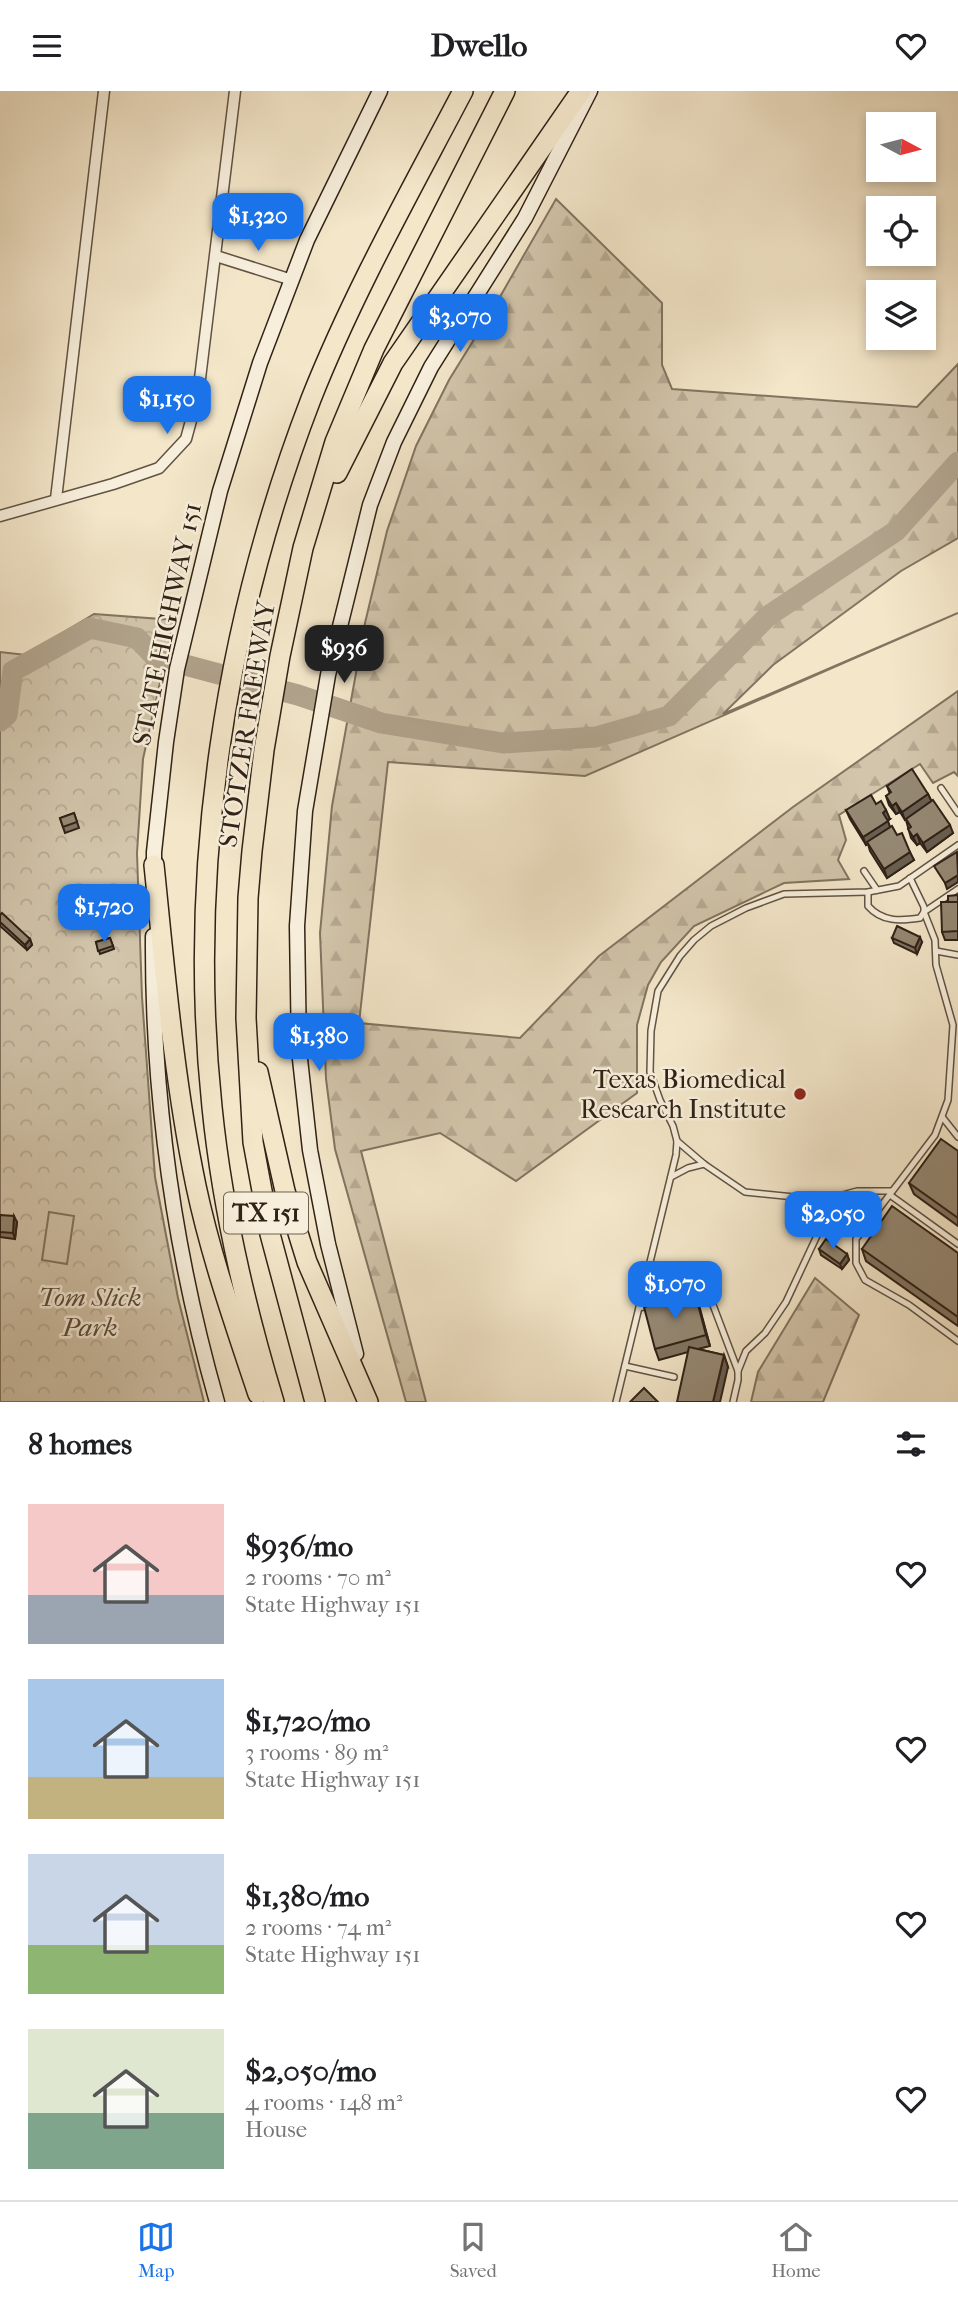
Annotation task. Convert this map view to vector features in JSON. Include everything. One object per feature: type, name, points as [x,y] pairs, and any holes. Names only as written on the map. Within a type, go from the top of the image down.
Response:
[{"type":"highway","name":"STOTZER FREEWAY","points":[[274,1402],[260,1357],[231,1237],[212,1107],[205,1022],[206,881],[219,749],[254,578],[290,458],[317,385],[348,314],[463,91]]},
{"type":"highway","name":"STOTZER FREEWAY","points":[[315,1402],[270,1234],[253,1142],[246,1018],[249,886],[264,750],[303,548],[335,442],[374,349],[505,91]]},
{"type":"highway","points":[[303,548],[350,443],[393,363],[581,91]]},
{"type":"highway","points":[[154,865],[171,1029],[197,1187],[217,1269],[261,1402]]},
{"type":"highway","points":[[246,1018],[285,1191],[300,1241],[322,1299],[370,1402]]},
{"type":"main road","name":"STATE HIGHWAY 151","points":[[217,1402],[190,1299],[167,1160],[155,1055],[154,865],[166,742],[177,669],[195,589],[244,412],[312,229],[380,91]]},
{"type":"main road","points":[[370,1402],[348,1329],[328,1244],[310,1150],[299,1051],[297,926],[305,811],[340,625],[370,505],[394,442],[431,367],[525,218],[590,91]]},
{"type":"street","points":[[56,499],[104,91]]},
{"type":"street","points":[[0,516],[159,468],[186,439],[198,395],[235,91]]},
{"type":"street","points":[[216,256],[292,280]]},
{"type":"lane","points":[[941,788],[958,813]]},
{"type":"lane","points":[[616,1402],[677,1140],[650,1072],[649,1051],[658,991],[680,956],[694,940],[711,926],[746,908],[784,894],[868,892],[899,886],[958,845]]},
{"type":"lane","points":[[864,871],[877,890]]},
{"type":"lane","points":[[910,878],[935,940],[936,965],[953,1025],[948,1100],[935,1135],[856,1239],[856,1263],[865,1280],[909,1305],[958,1341]]},
{"type":"lane","points":[[868,892],[868,906],[874,913],[883,918],[902,921],[920,918],[924,912],[958,889]]},
{"type":"lane","points":[[936,950],[958,955]]},
{"type":"lane","points":[[943,1118],[958,1137]]},
{"type":"lane","points":[[677,1140],[704,1164],[745,1192],[824,1200],[857,1191],[891,1193],[958,1244]]},
{"type":"lane","points":[[670,1178],[688,1168],[704,1164]]},
{"type":"lane","points":[[738,1371],[746,1351],[765,1333],[786,1302],[829,1210],[843,1195]]},
{"type":"lane","points":[[678,1300],[702,1298],[713,1305],[738,1371],[733,1402]]},
{"type":"lane","points":[[639,1308],[665,1302]]},
{"type":"lane","points":[[625,1366],[674,1377]]},
{"type":"green space","points":[[556,199],[662,303],[662,365],[672,389],[917,407],[958,364],[958,538],[901,571],[773,665],[723,714],[958,613],[585,776],[388,762],[359,1023],[520,1038],[599,956],[793,807],[958,691],[958,776],[954,772],[933,783],[920,764],[839,815],[846,840],[838,860],[849,879],[784,883],[694,926],[661,962],[648,985],[637,1025],[637,1093],[516,1181],[440,1133],[361,1151],[426,1402],[406,1402],[335,1149],[326,1079],[320,933],[332,806],[365,623],[387,531],[416,446],[449,380]]},
{"type":"green space","name":"Tom Slick Park","points":[[94,614],[174,620],[143,759],[137,853],[142,997],[155,1177],[178,1298],[204,1402],[0,1402],[0,652],[26,655]]},
{"type":"green space","points":[[49,1212],[74,1216],[67,1264],[42,1260]]},
{"type":"green space","points":[[815,1278],[859,1315],[823,1402],[751,1402],[758,1372]]},
{"type":"building","points":[[912,769],[928,794],[902,812],[896,803],[892,806],[886,796],[891,792],[887,786]]},
{"type":"building","points":[[871,795],[876,804],[881,801],[888,821],[863,837],[846,810]]},
{"type":"building","points":[[933,800],[950,825],[923,843],[917,834],[913,837],[906,819]]},
{"type":"building","points":[[74,813],[77,822],[63,827],[60,818]]},
{"type":"building","points":[[892,826],[897,835],[902,833],[910,852],[884,869],[867,842]]},
{"type":"building","points":[[957,852],[958,875],[945,883],[934,866]]},
{"type":"building","points":[[958,895],[958,902],[948,902],[948,896]]},
{"type":"building","points":[[941,902],[958,902],[958,931],[942,932]]},
{"type":"building","points":[[2,913],[30,939],[25,945],[0,922]]},
{"type":"building","points":[[897,926],[920,937],[915,948],[892,938]]},
{"type":"building","points":[[110,938],[113,946],[98,951],[96,942]]},
{"type":"building","points":[[941,1139],[958,1151],[958,1218],[909,1183]]},
{"type":"building","points":[[892,1206],[958,1253],[958,1317],[862,1249]]},
{"type":"building","points":[[0,1215],[14,1216],[13,1233],[0,1232]]},
{"type":"building","points":[[826,1239],[847,1254],[840,1264],[819,1249]]},
{"type":"building","points":[[695,1293],[706,1335],[655,1349],[644,1307]]},
{"type":"building","points":[[689,1347],[724,1355],[713,1402],[677,1402]]},
{"type":"building","points":[[644,1388],[658,1402],[630,1402]]},
{"type":"waterway","points":[[0,721],[7,715],[13,671],[90,628],[137,638],[155,657],[298,695],[381,723],[503,743],[596,737],[669,716],[768,616],[896,531],[958,462]]},
{"type":"place","name":"Texas Biomedical Research Institute","points":[[800,1094]]}]
